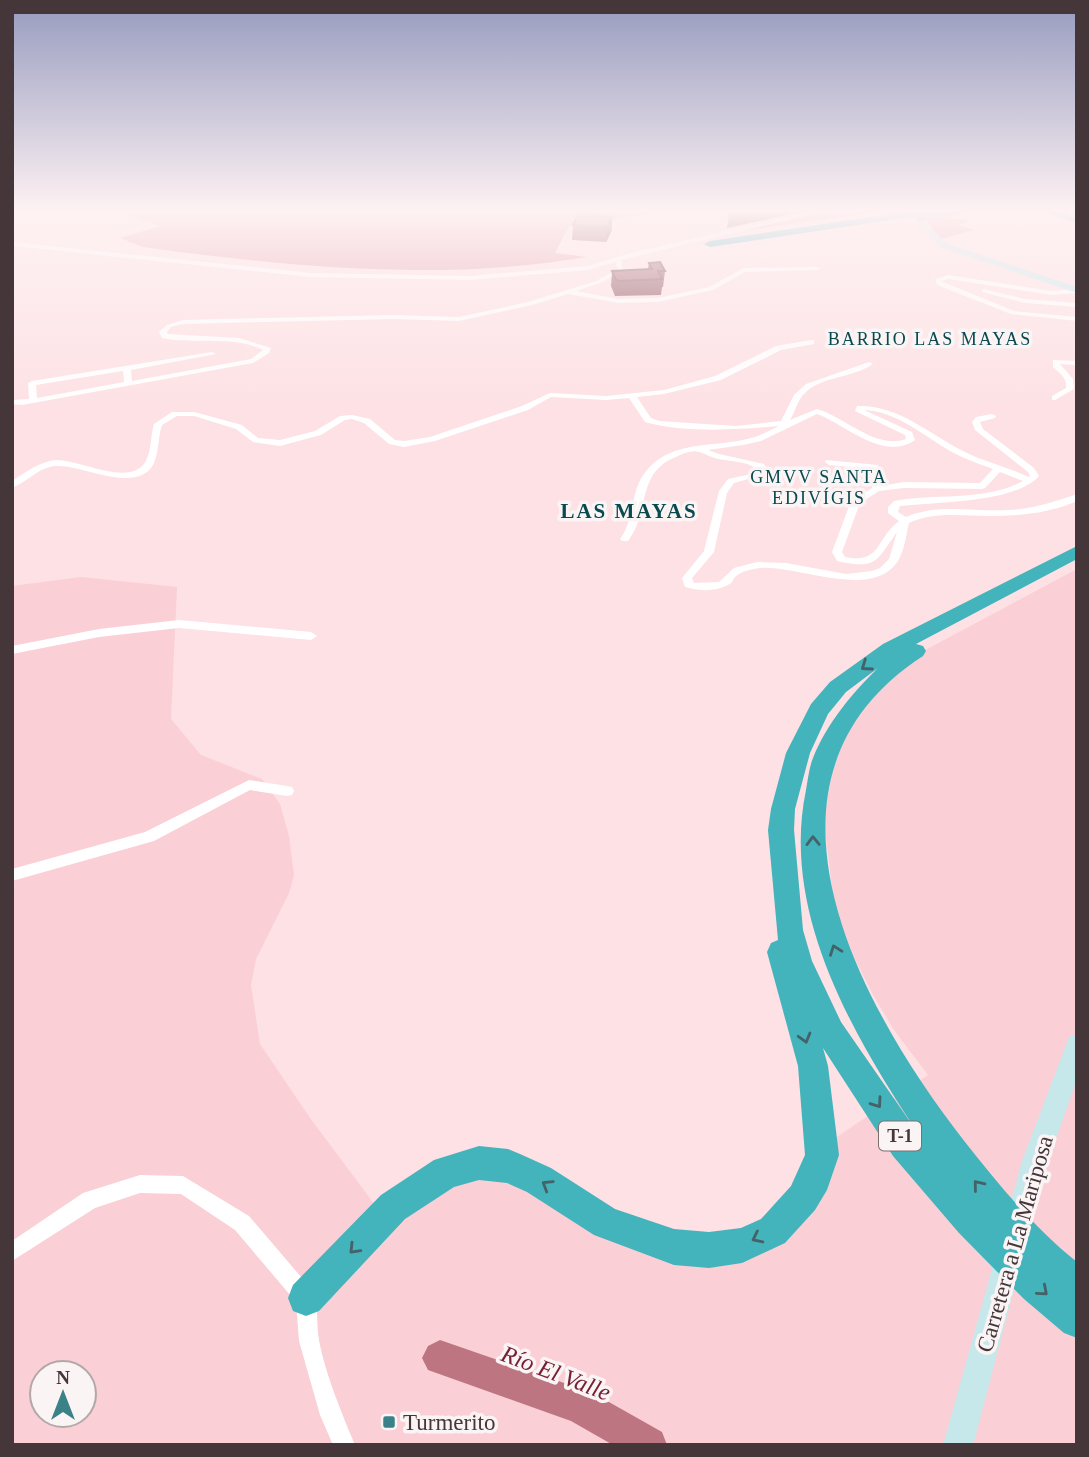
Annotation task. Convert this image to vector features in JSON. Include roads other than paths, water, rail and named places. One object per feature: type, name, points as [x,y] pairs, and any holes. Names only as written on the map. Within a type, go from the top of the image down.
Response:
[{"type":"highway","name":"T-1","points":[[1077,551],[890,649],[838,687],[819,710],[798,753],[783,809],[781,830],[792,941],[812,996],[830,1032],[905,1144],[971,1221],[1037,1286],[1077,1320]]},
{"type":"highway","name":"T-1","points":[[1077,565],[964,624],[899,662],[876,682],[853,710],[828,750],[818,785],[813,846],[821,908],[834,949],[851,990],[919,1108],[1011,1226],[1033,1250],[1077,1285]]},
{"type":"highway","points":[[306,1298],[393,1208],[446,1172],[479,1163],[508,1166],[539,1180],[606,1223],[674,1247],[709,1250],[742,1245],[773,1231],[803,1198],[815,1178],[822,1154],[813,1066],[775,930],[770,864],[772,844],[781,830]]},
{"type":"street","points":[[12,402],[239,364],[253,361],[267,348],[251,342],[165,336],[163,332],[169,326],[183,322],[393,317],[460,319],[499,312],[606,278]]},
{"type":"street","points":[[569,292],[619,301],[658,300],[711,289],[730,278]]},
{"type":"street","points":[[939,278],[937,280],[943,285],[1013,313],[1077,319]]},
{"type":"street","points":[[947,278],[1051,293],[1077,290]]},
{"type":"street","points":[[1041,278],[1077,290]]},
{"type":"street","points":[[943,285],[1026,302],[1077,305]]},
{"type":"street","points":[[1051,293],[1058,304]]},
{"type":"street","points":[[12,485],[40,467],[54,463],[67,463],[116,475],[131,475],[143,471],[149,464],[158,424],[175,414],[200,415],[239,428],[256,440],[280,443],[318,433],[343,418],[352,417],[367,421],[392,442],[404,444],[432,439],[525,408],[550,396],[632,396],[664,392],[718,378],[779,348],[811,342]]},
{"type":"street","points":[[33,400],[32,383],[212,354]]},
{"type":"street","points":[[1055,398],[1070,389],[1071,382],[1057,368],[1056,362],[1077,363]]},
{"type":"street","points":[[783,424],[791,415],[793,401],[802,391],[869,364]]},
{"type":"street","points":[[127,368],[128,383]]},
{"type":"street","points":[[632,396],[648,420],[658,423],[736,428],[794,422]]},
{"type":"street","points":[[625,539],[637,518],[639,489],[660,461],[676,451],[751,442],[783,430],[817,411],[880,442],[902,445],[911,440],[909,434],[859,411],[860,408],[870,408],[904,419],[959,453],[1030,481]]},
{"type":"street","points":[[905,521],[893,513],[893,507],[897,503],[989,495],[1017,488],[1035,476],[979,430],[976,422],[992,416]]},
{"type":"street","points":[[700,449],[720,459],[753,462],[761,466],[765,473],[731,481],[722,493],[709,552],[687,578],[689,585],[697,588],[726,582],[737,571],[755,565],[772,564],[853,577],[876,574],[891,565],[898,553],[905,521]]},
{"type":"street","points":[[830,462],[875,467],[877,489]]},
{"type":"street","points":[[998,469],[982,486],[904,485],[877,489],[856,500],[838,548],[838,557],[856,564],[870,561],[890,539],[897,526],[930,512],[1013,514],[1046,508],[1077,497]]},
{"type":"street","points":[[12,650],[99,633],[179,624],[311,636]]},
{"type":"street","points":[[12,875],[149,837],[249,785],[287,790]]},
{"type":"street","name":"Carretera a La Mariposa","points":[[958,1445],[1035,1161],[1077,1045]]},
{"type":"street","points":[[12,1252],[90,1200],[140,1184],[183,1185],[242,1223],[306,1298],[309,1341],[331,1415],[344,1445]]},
{"type":"waterway","name":"Río El Valle","points":[[440,1358],[580,1406],[649,1445]]},
{"type":"place","name":"Turmerito","points":[[389,1422]]},
{"type":"district","name":"BARRIO LAS MAYAS","points":[[930,339]]},
{"type":"district","name":"GMVV SANTA EDIVÍGIS","points":[[819,487]]},
{"type":"district","name":"LAS MAYAS","points":[[629,511]]}]
